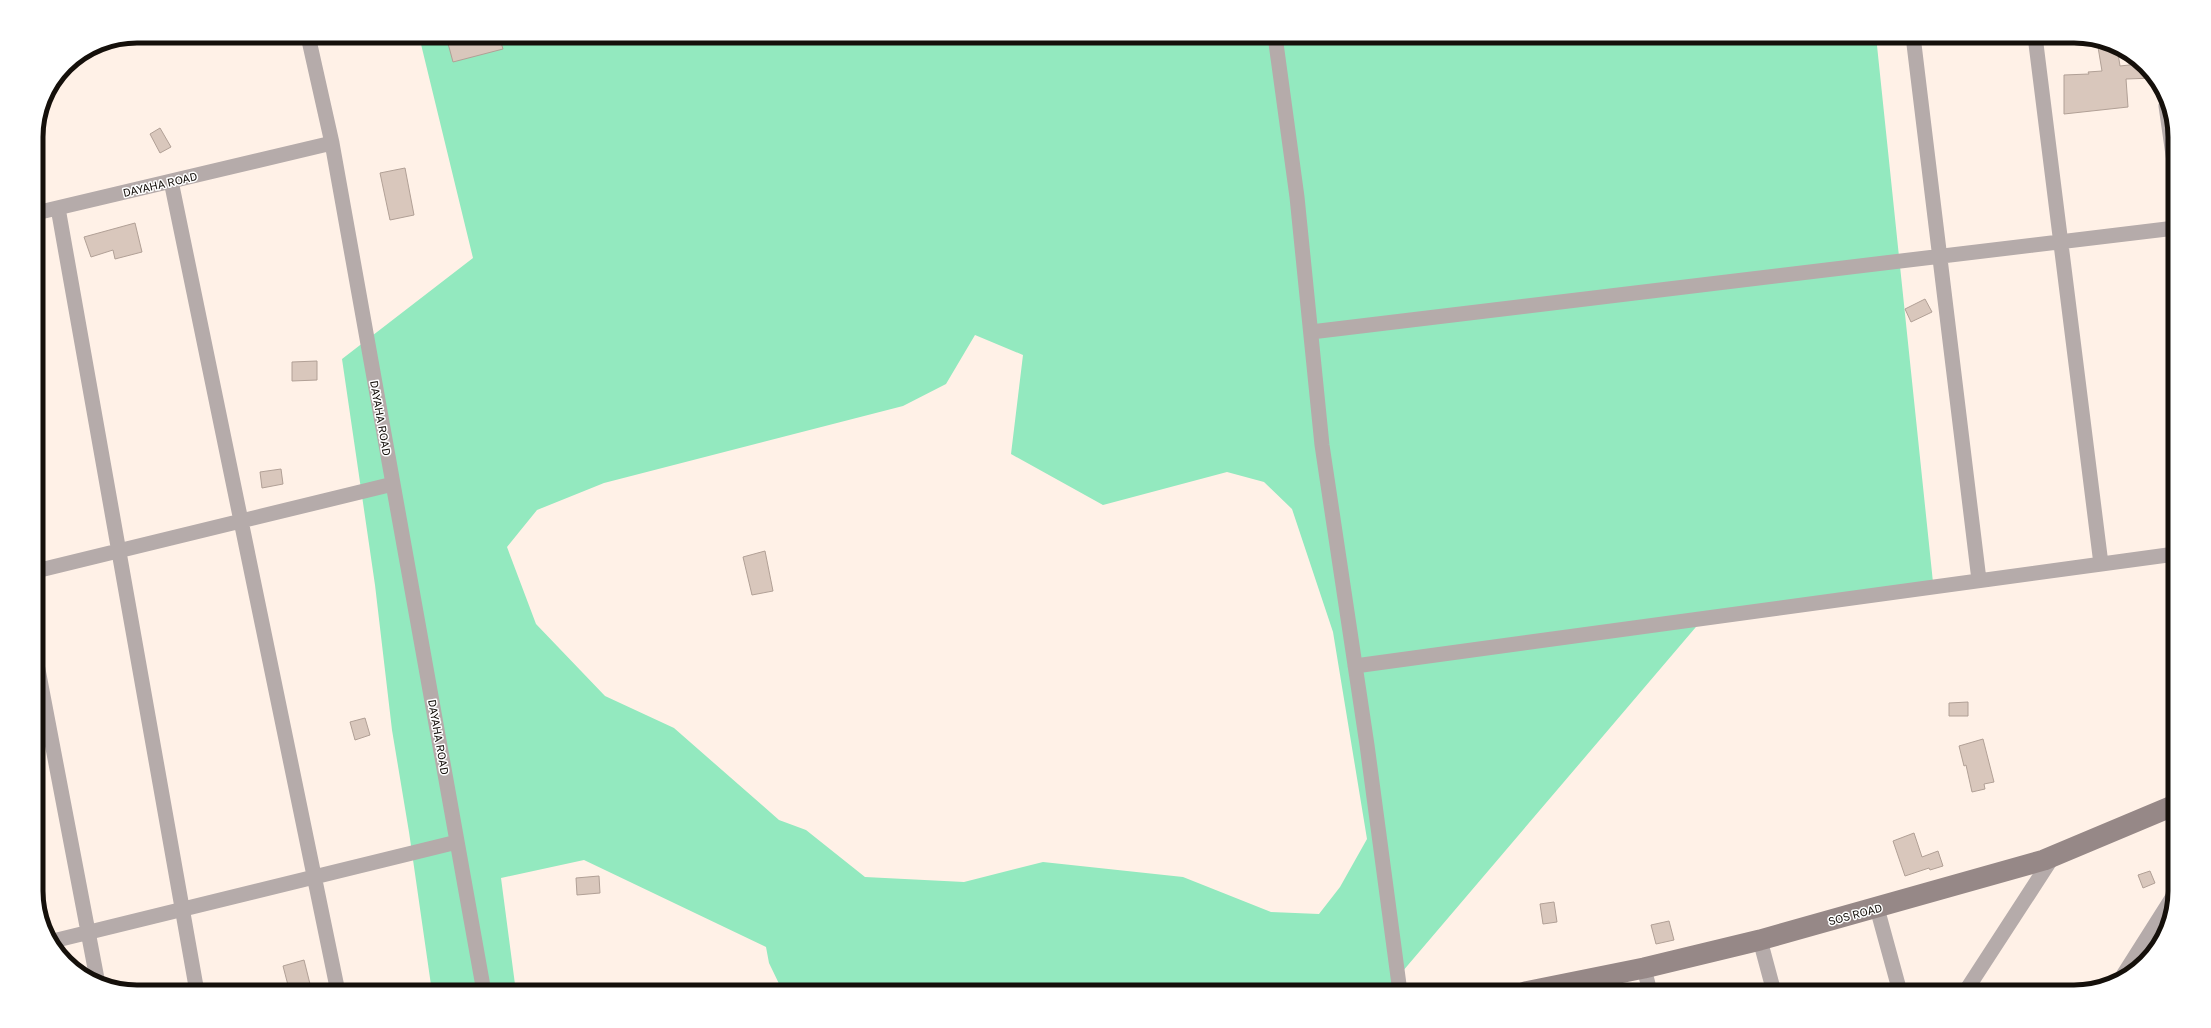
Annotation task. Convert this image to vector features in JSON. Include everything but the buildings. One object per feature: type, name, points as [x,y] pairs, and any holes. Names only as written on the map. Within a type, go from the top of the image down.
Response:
[{"type":"street","points":[[310,43],[332,143]]},
{"type":"street","points":[[1276,43],[1297,197],[1322,445],[1355,666],[1399,985]]},
{"type":"street","points":[[1914,43],[1979,580]]},
{"type":"street","points":[[2036,43],[2101,564]]},
{"type":"street","name":"DAYAHA ROAD","points":[[43,211],[332,143],[483,985]]},
{"type":"street","points":[[171,181],[337,985]]},
{"type":"street","points":[[58,208],[196,985]]},
{"type":"street","points":[[1310,332],[2168,229]]},
{"type":"street","points":[[43,570],[393,484]]},
{"type":"street","points":[[1355,666],[2168,555]]},
{"type":"street","points":[[43,696],[96,975]]},
{"type":"street","name":"SOS ROAD","points":[[1560,985],[1644,968],[1760,940],[1877,908],[2054,855],[2168,808]]},
{"type":"street","points":[[57,940],[457,842]]},
{"type":"street","points":[[1970,985],[2054,855]]},
{"type":"street","points":[[2128,968],[2166,907]]},
{"type":"street","points":[[1877,908],[1898,985]]},
{"type":"street","points":[[1760,940],[1772,985]]},
{"type":"street","points":[[1644,968],[1648,985]]},
{"type":"green space","points":[[421,43],[1877,43],[1934,592],[1707,614],[1391,985],[780,985],[769,963],[766,947],[584,860],[501,878],[515,985],[431,985],[409,832],[392,730],[375,585],[342,359],[473,258]],"holes":[[[975,335],[1023,355],[1011,454],[1103,505],[1227,472],[1264,482],[1292,509],[1333,632],[1367,839],[1340,887],[1319,914],[1271,912],[1183,877],[1043,862],[964,882],[865,877],[806,830],[779,820],[674,728],[605,696],[536,624],[507,547],[537,510],[604,483],[903,406],[946,384]]]}]
